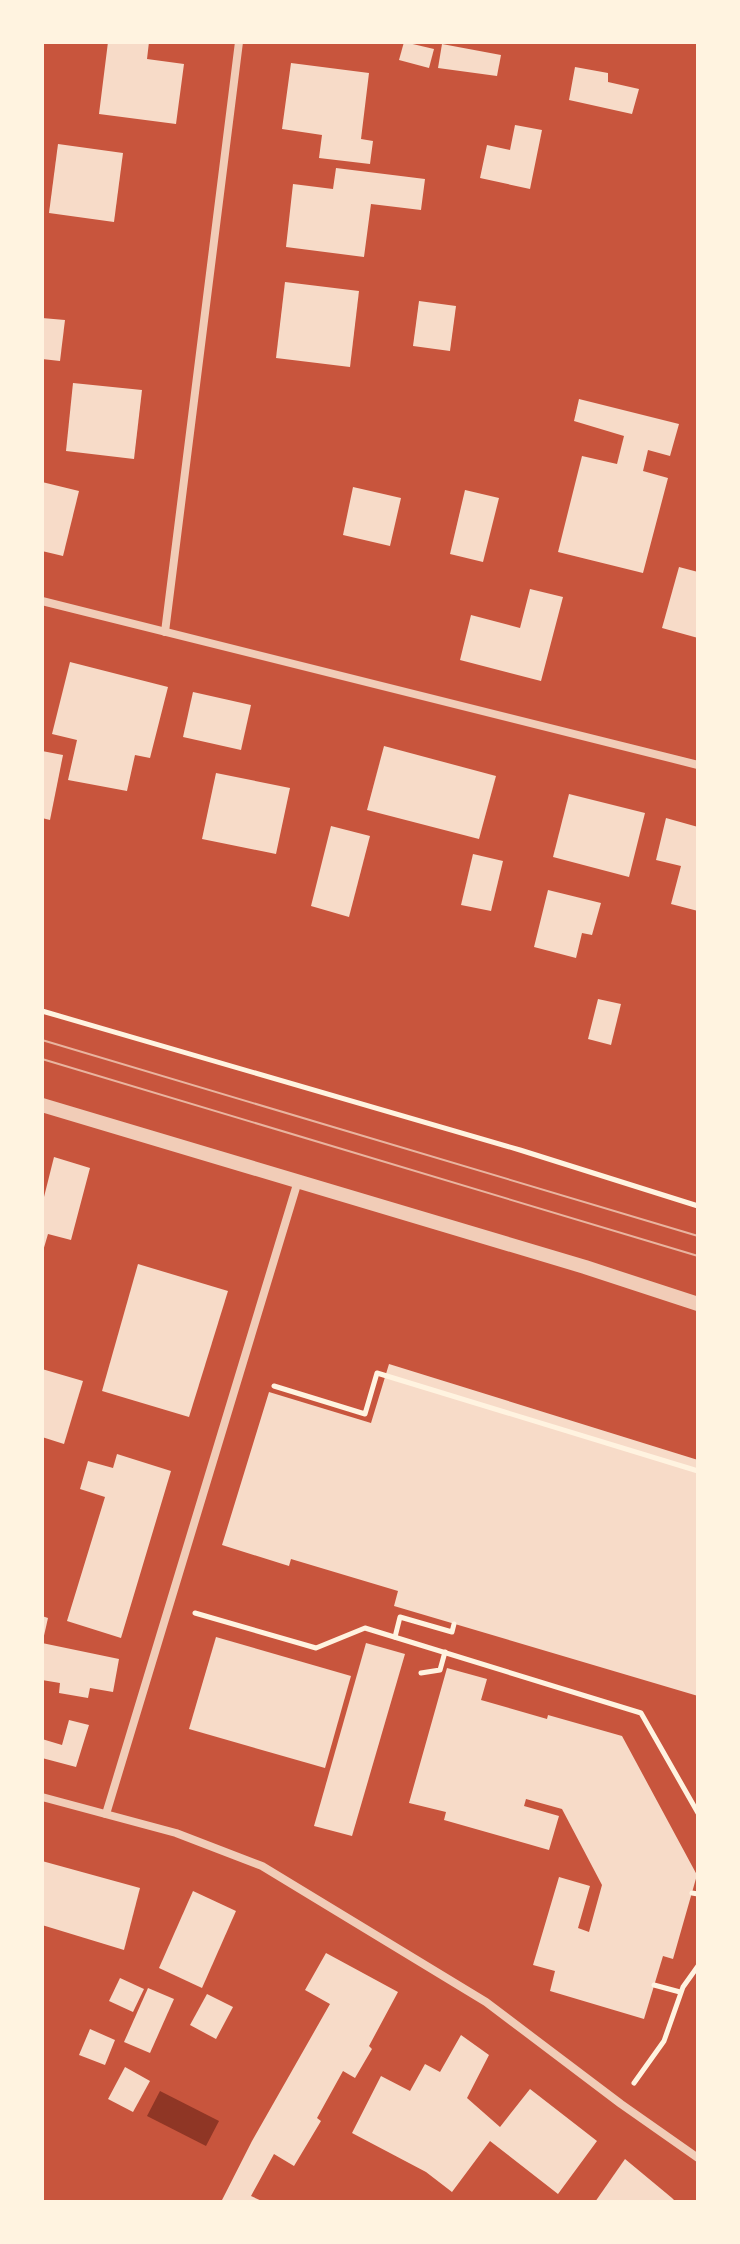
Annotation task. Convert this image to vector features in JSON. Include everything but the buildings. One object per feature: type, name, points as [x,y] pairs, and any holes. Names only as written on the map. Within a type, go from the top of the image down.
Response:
[{"type":"street","points":[[165,632],[239,42]]},
{"type":"street","points":[[42,601],[698,765]]},
{"type":"street","points":[[42,1105],[585,1267],[698,1304]]},
{"type":"street","points":[[106,1814],[298,1181]]},
{"type":"street","points":[[42,1797],[176,1833],[262,1866],[486,2002],[698,2158]]},
{"type":"path","points":[[42,1011],[506,1145],[698,1206]]},
{"type":"path","points":[[274,1386],[365,1414],[377,1373],[698,1471]]},
{"type":"path","points":[[395,1637],[400,1617],[452,1632],[454,1624]]},
{"type":"path","points":[[219,1620],[316,1648],[365,1628],[641,1713],[698,1813]]},
{"type":"path","points":[[421,1673],[440,1670],[445,1652]]},
{"type":"path","points":[[645,2069],[664,2041],[680,1992],[698,1966]]},
{"type":"path","points":[[654,1985],[680,1992]]},
{"type":"shaded area","points":[[160,2091],[219,2121],[206,2146],[147,2116]]},
{"type":"tram line","points":[[42,1040],[698,1236]]},
{"type":"tram line","points":[[42,1059],[698,1256]]}]
